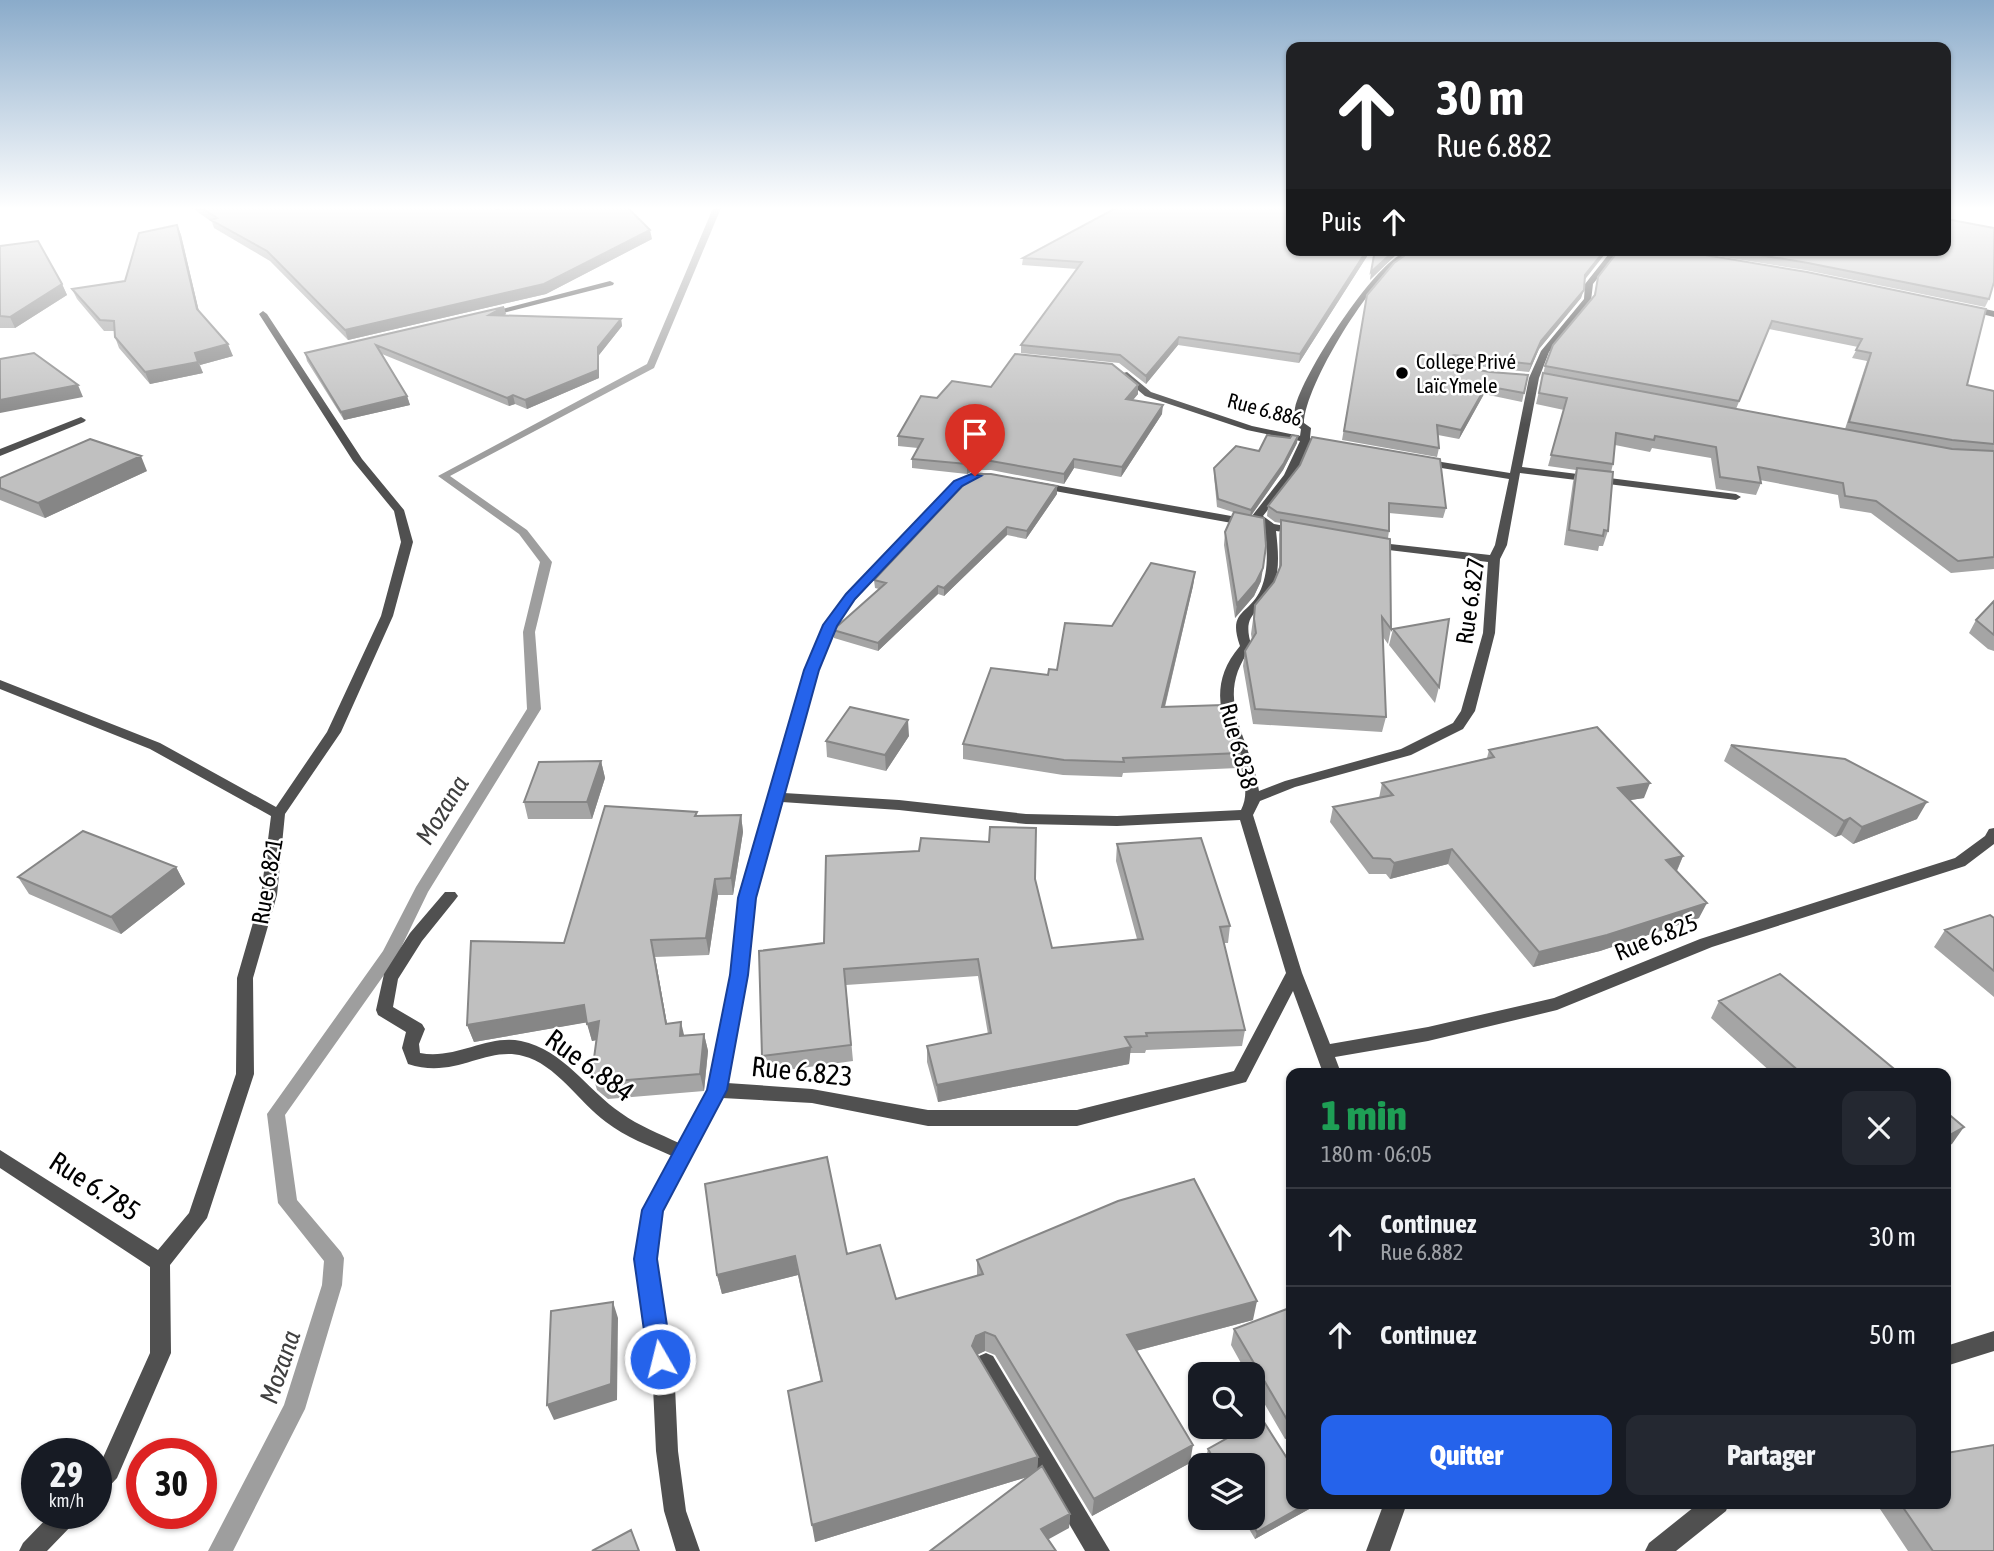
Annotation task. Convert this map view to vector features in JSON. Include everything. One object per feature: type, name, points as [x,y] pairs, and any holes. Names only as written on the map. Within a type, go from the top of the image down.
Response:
[{"type":"street","points":[[1312,441],[1306,428],[1299,424],[1297,416],[1305,387],[1378,280]]},
{"type":"street","name":"Rue 6.827","points":[[1254,798],[1290,783],[1406,752],[1458,726],[1468,711],[1489,634],[1494,559],[1501,545],[1533,378],[1545,351],[1588,299],[1592,280]]},
{"type":"street","points":[[482,315],[610,282]]},
{"type":"street","points":[[1954,305],[1994,314]]},
{"type":"street","name":"Rue 6.821","points":[[160,1262],[197,1218],[245,1074],[245,978],[269,895],[278,814],[334,732],[387,616],[407,542],[400,510],[358,461],[297,357],[263,314]]},
{"type":"street","name":"Rue 6.886","points":[[1116,368],[1149,394],[1250,428],[1312,441]]},
{"type":"street","points":[[0,453],[81,420]]},
{"type":"street","name":"Rue 6.838","points":[[1312,441],[1257,516],[1261,522],[1270,526],[1269,589],[1254,609],[1245,614],[1241,632],[1246,647],[1239,653],[1225,685],[1225,706],[1247,767],[1254,798],[1246,816],[1294,973],[1330,1068]]},
{"type":"street","points":[[1408,459],[1736,497]]},
{"type":"street","points":[[717,1090],[739,975],[747,898],[786,754],[812,670],[830,625],[850,597],[958,484],[975,476],[1004,479]]},
{"type":"street","points":[[1030,484],[1310,533]]},
{"type":"street","points":[[1364,544],[1494,559]]},
{"type":"street","points":[[0,684],[155,746],[278,814]]},
{"type":"street","points":[[776,797],[899,805],[1026,819],[1117,821],[1246,816]]},
{"type":"street","name":"Rue 6.825","points":[[1324,1052],[1428,1034],[1557,1004],[1706,943],[1960,862],[1991,839],[1994,833]]},
{"type":"street","name":"Rue 6.884","points":[[450,896],[415,937],[390,978],[384,1010],[416,1029],[410,1043],[410,1052],[414,1059],[444,1063],[505,1047],[530,1051],[559,1070],[615,1119],[683,1153]]},
{"type":"street","name":"Rue 6.823","points":[[688,1551],[675,1511],[667,1451],[664,1387],[645,1259],[653,1210],[717,1090],[812,1096],[928,1118],[1077,1118],[1240,1077],[1294,973]]},
{"type":"street","name":"Rue 6.785","points":[[0,1158],[160,1262]]},
{"type":"street","points":[[112,1463],[161,1353],[160,1262]]},
{"type":"street","points":[[1951,1354],[1994,1341]]},
{"type":"street","points":[[986,1363],[1098,1551]]},
{"type":"street","points":[[1378,1551],[1394,1509]]},
{"type":"street","points":[[1657,1551],[1710,1509]]},
{"type":"street","points":[[32,1551],[53,1529]]},
{"type":"building","points":[[0,280],[60,280],[62,284],[10,317],[0,316]]},
{"type":"building","points":[[190,280],[197,309],[228,344],[195,353],[198,362],[145,372],[115,337],[114,321],[100,320],[72,289],[125,281]]},
{"type":"building","points":[[296,280],[551,280],[544,284],[345,330]]},
{"type":"building","points":[[1068,280],[1347,280],[1300,354],[1179,337],[1146,376],[1120,355],[1021,345]]},
{"type":"building","points":[[1379,280],[1585,280],[1584,290],[1541,341],[1531,364],[1454,355],[1449,357],[1450,365],[1528,375],[1524,393],[1486,386],[1461,430],[1437,425],[1439,448],[1344,431],[1367,295]]},
{"type":"building","points":[[1597,280],[1848,280],[1986,309],[1967,385],[1994,391],[1994,444],[1952,440],[1849,422],[1871,353],[1856,350],[1862,339],[1772,321],[1739,401],[1545,366],[1553,345],[1595,295]]},
{"type":"building","points":[[1895,280],[1994,280],[1989,299]]},
{"type":"building","points":[[504,307],[489,315],[621,319],[598,347],[598,370],[525,400],[513,395],[507,398],[376,345],[407,396],[341,412],[305,353]]},
{"type":"building","points":[[34,353],[78,385],[0,400],[0,359]]},
{"type":"building","points":[[1015,354],[1112,364],[1138,385],[1126,399],[1163,405],[1122,467],[1074,459],[1064,474],[991,461],[967,464],[912,459],[923,439],[898,436],[921,396],[937,398],[952,381],[991,387]]},
{"type":"building","points":[[1543,373],[1952,449],[1994,451],[1994,557],[1958,561],[1876,501],[1845,496],[1843,483],[1758,467],[1761,483],[1720,477],[1716,447],[1655,436],[1654,440],[1616,433],[1613,464],[1551,455],[1567,398],[1539,393]]},
{"type":"building","points":[[1267,435],[1290,438],[1292,435],[1298,436],[1284,463],[1251,510],[1218,499],[1214,468],[1236,446],[1259,451]]},
{"type":"building","points":[[1312,437],[1440,459],[1446,508],[1389,503],[1389,531],[1277,512],[1268,506],[1300,465]]},
{"type":"building","points":[[90,439],[141,456],[38,503],[0,488],[0,478]]},
{"type":"building","points":[[1577,468],[1613,472],[1608,531],[1604,530],[1603,536],[1569,530]]},
{"type":"building","points":[[978,474],[1057,486],[1027,531],[1007,527],[944,588],[938,586],[878,643],[833,630],[886,583],[874,580],[970,478]]},
{"type":"building","points":[[1234,512],[1264,518],[1266,546],[1263,568],[1256,582],[1237,604],[1225,532]]},
{"type":"building","points":[[1281,520],[1390,539],[1391,629],[1382,617],[1386,717],[1255,709],[1245,651],[1256,633],[1255,605],[1274,582],[1281,565]]},
{"type":"building","points":[[1151,563],[1195,572],[1162,707],[1223,705],[1240,753],[1123,758],[1124,762],[1064,760],[963,744],[991,668],[1048,675],[1049,669],[1057,670],[1065,623],[1112,626]]},
{"type":"building","points":[[1994,601],[1994,635],[1976,620]]},
{"type":"building","points":[[1449,619],[1439,687],[1393,629]]},
{"type":"building","points":[[850,707],[908,720],[885,755],[826,741]]},
{"type":"building","points":[[1597,727],[1650,783],[1618,788],[1683,856],[1666,860],[1707,903],[1607,935],[1539,952],[1452,849],[1394,863],[1390,859],[1373,858],[1333,807],[1393,795],[1382,783],[1494,757],[1489,750]]},
{"type":"building","points":[[1731,745],[1845,759],[1927,802],[1862,827],[1850,818],[1844,821]]},
{"type":"building","points":[[601,761],[587,802],[524,802],[539,762]]},
{"type":"building","points":[[605,806],[697,812],[695,816],[741,815],[731,878],[715,879],[706,938],[651,940],[666,1024],[681,1022],[680,1036],[704,1034],[700,1074],[603,1082],[592,1073],[599,1021],[587,1024],[584,1005],[467,1025],[471,941],[564,943]]},
{"type":"building","points":[[990,827],[1036,828],[1035,879],[1052,948],[1143,939],[1117,844],[1201,838],[1230,926],[1220,927],[1245,1030],[1146,1033],[1147,1036],[1125,1037],[1131,1047],[937,1085],[927,1046],[991,1033],[978,959],[844,969],[851,1045],[762,1056],[759,951],[824,943],[826,856],[919,851],[921,838],[989,842]]},
{"type":"building","points":[[83,831],[176,867],[111,917],[18,877]]},
{"type":"building","points":[[1990,915],[1994,918],[1994,971],[1945,930]]},
{"type":"building","points":[[1780,974],[1893,1068],[1795,1068],[1719,1001]]},
{"type":"building","points":[[1951,1116],[1964,1127],[1951,1134]]},
{"type":"building","points":[[827,1157],[847,1254],[880,1245],[896,1299],[983,1274],[977,1260],[1118,1201],[1194,1179],[1257,1301],[1127,1335],[1193,1445],[1094,1499],[995,1336],[985,1332],[976,1336],[972,1346],[1038,1457],[812,1525],[788,1391],[822,1381],[795,1256],[717,1275],[705,1184]]},
{"type":"building","points":[[613,1302],[611,1384],[547,1405],[551,1311]]},
{"type":"building","points":[[1286,1309],[1286,1418],[1265,1382],[1265,1362],[1253,1362],[1234,1329]]},
{"type":"building","points":[[1265,1424],[1286,1457],[1286,1509],[1297,1509],[1265,1527],[1265,1453],[1210,1453],[1208,1449],[1226,1439],[1265,1439]]},
{"type":"building","points":[[1994,1445],[1994,1551],[1933,1551],[1904,1509],[1951,1509],[1951,1452]]},
{"type":"building","points":[[1042,1466],[1070,1514],[1041,1529],[1056,1551],[930,1551]]},
{"type":"building","points":[[631,1530],[639,1551],[592,1551]]},
{"type":"waterway","name":"Mozana","points":[[220,1551],[294,1409],[332,1285],[334,1258],[288,1203],[276,1114],[390,954],[421,891],[534,709],[529,632],[546,562],[523,532],[443,476],[651,366],[687,280]]},
{"type":"place","name":"College Privé Laïc Ymele","points":[[1402,373]]},
{"type":"route","points":[[660,1359],[645,1259],[653,1210],[717,1090],[739,975],[747,898],[812,670],[830,625],[850,597],[908,533],[958,484],[975,476]]}]
